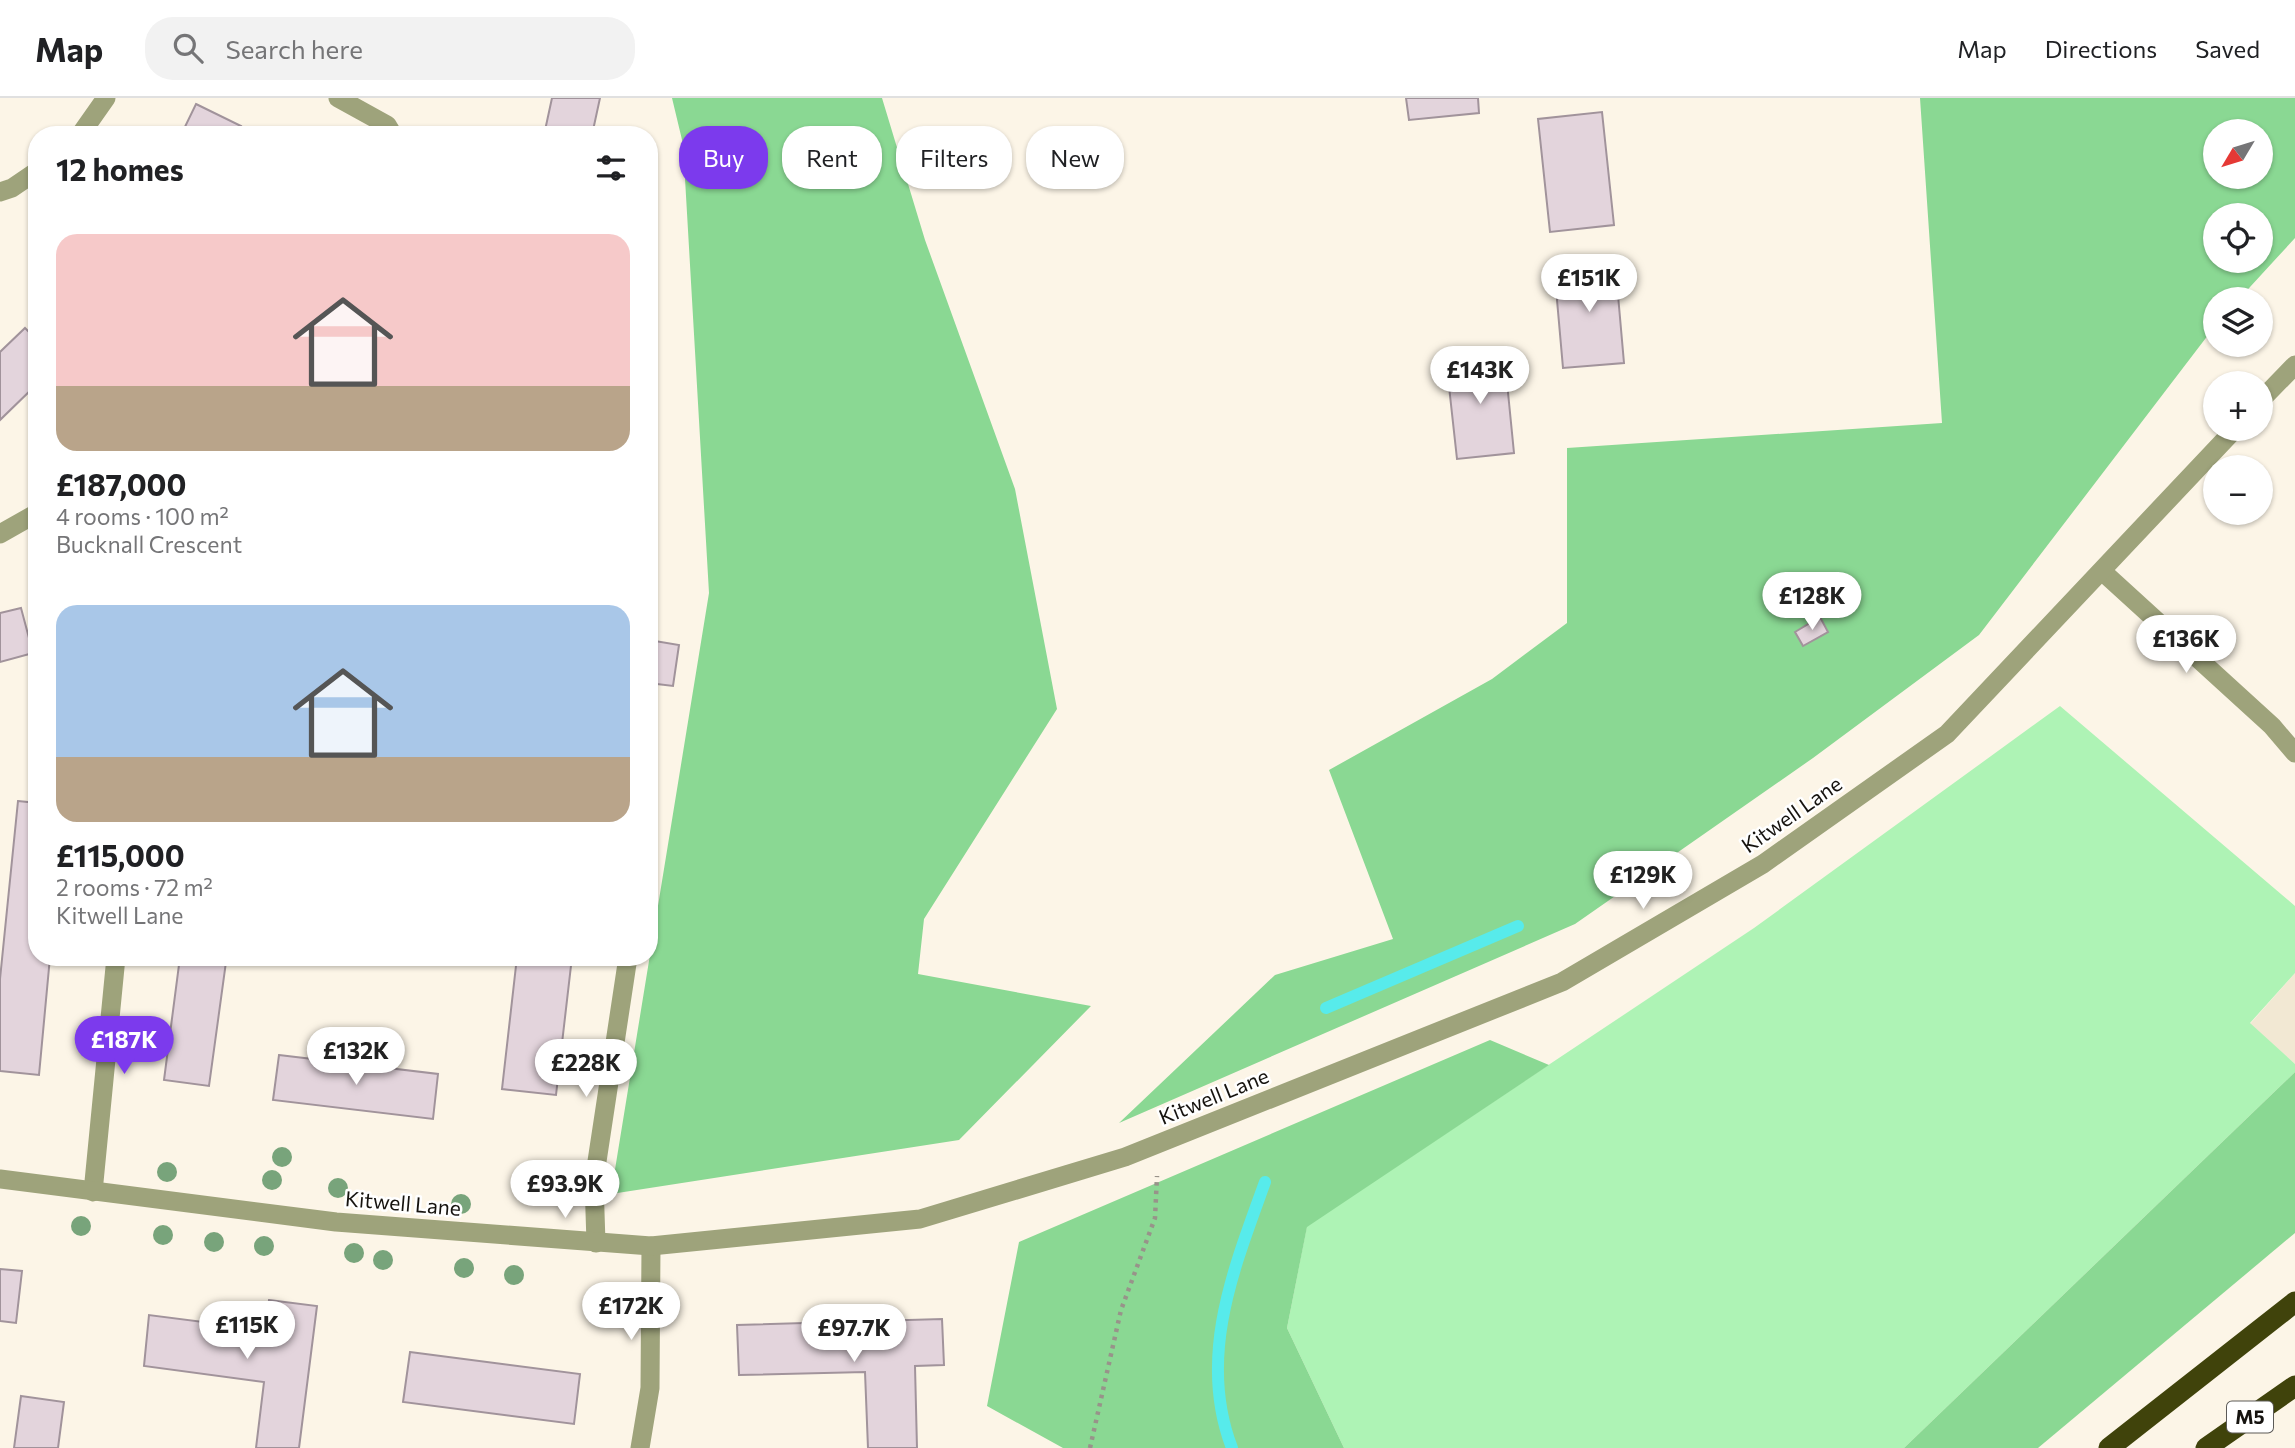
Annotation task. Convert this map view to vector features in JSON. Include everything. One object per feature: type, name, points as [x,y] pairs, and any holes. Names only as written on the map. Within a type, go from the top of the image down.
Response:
[{"type":"highway","points":[[2109,1448],[2295,1301]]},
{"type":"highway","name":"M5","points":[[2206,1448],[2295,1386]]},
{"type":"street","points":[[86,126],[106,98]]},
{"type":"street","points":[[338,98],[388,126]]},
{"type":"street","points":[[0,192],[28,177]]},
{"type":"street","points":[[2273,388],[2295,365]]},
{"type":"street","name":"Kitwell Lane","points":[[0,1180],[336,1222],[652,1246],[920,1219],[1125,1157],[1562,982],[1763,864],[1947,734],[2224,441]]},
{"type":"street","points":[[0,534],[28,518]]},
{"type":"street","points":[[2103,572],[2272,726],[2295,753]]},
{"type":"street","points":[[93,1192],[115,966]]},
{"type":"street","points":[[596,1243],[594,1181],[627,966]]},
{"type":"street","points":[[640,1448],[650,1388],[652,1246]]},
{"type":"path","points":[[1090,1448],[1122,1310],[1155,1218],[1159,1143]]},
{"type":"shaded area","points":[[2295,973],[2295,1064],[2250,1024]]},
{"type":"green space","points":[[672,98],[882,98],[896,144],[896,189],[910,189],[925,240],[1015,489],[1057,709],[924,919],[918,974],[1091,1006],[959,1140],[611,1194],[648,966],[658,966],[658,906],[709,593],[686,189],[768,189],[768,126],[679,127]]},
{"type":"green space","points":[[1920,98],[2295,98],[2295,238],[2273,262],[2273,203],[2203,203],[2203,273],[2263,273],[2250,287],[2203,287],[2203,342],[1979,635],[1813,758],[1575,924],[1119,1123],[1275,975],[1393,939],[1329,770],[1492,679],[1567,623],[1567,448],[1942,423]]},
{"type":"green space","points":[[2060,706],[2295,906],[2295,973],[2250,1023],[2295,1064],[2295,1072],[1904,1448],[1344,1448],[1287,1328],[1307,1226],[1754,928]]},
{"type":"green space","points":[[1490,1040],[1549,1065],[1307,1227],[1287,1328],[1344,1448],[1063,1448],[987,1406],[1019,1242]]},
{"type":"green space","points":[[2295,1072],[2295,1233],[2038,1448],[1904,1448]]},
{"type":"building","points":[[552,98],[600,98],[594,126],[546,126]]},
{"type":"building","points":[[1406,98],[1478,98],[1479,113],[1409,120]]},
{"type":"building","points":[[196,104],[241,126],[185,126]]},
{"type":"building","points":[[1602,112],[1614,225],[1550,232],[1538,119]]},
{"type":"building","points":[[1615,261],[1624,363],[1563,368],[1554,266]]},
{"type":"building","points":[[25,328],[28,331],[28,393],[0,420],[0,352]]},
{"type":"building","points":[[1504,352],[1514,453],[1457,459],[1446,359]]},
{"type":"building","points":[[21,608],[28,634],[28,654],[0,662],[0,613]]},
{"type":"building","points":[[1820,617],[1828,632],[1803,646],[1795,632]]},
{"type":"building","points":[[658,642],[679,645],[673,686],[658,684]]},
{"type":"building","points":[[18,801],[28,802],[28,966],[49,966],[39,1075],[0,1071],[0,979]]},
{"type":"building","points":[[179,966],[225,966],[209,1086],[164,1080]]},
{"type":"building","points":[[516,966],[571,966],[556,1095],[502,1089]]},
{"type":"building","points":[[279,1055],[438,1074],[433,1119],[273,1100]]},
{"type":"building","points":[[0,1269],[22,1271],[16,1323],[0,1321]]},
{"type":"building","points":[[269,1300],[317,1306],[299,1448],[256,1448],[264,1382],[144,1366],[149,1315],[266,1330]]},
{"type":"building","points":[[942,1319],[944,1365],[915,1366],[917,1448],[868,1448],[865,1372],[739,1375],[737,1325]]},
{"type":"building","points":[[410,1352],[580,1374],[574,1424],[403,1402]]},
{"type":"building","points":[[21,1396],[64,1402],[58,1448],[14,1448]]},
{"type":"waterway","points":[[1326,1008],[1518,926]]},
{"type":"waterway","points":[[1232,1448],[1222,1414],[1218,1380],[1219,1347],[1232,1280],[1265,1182]]}]
